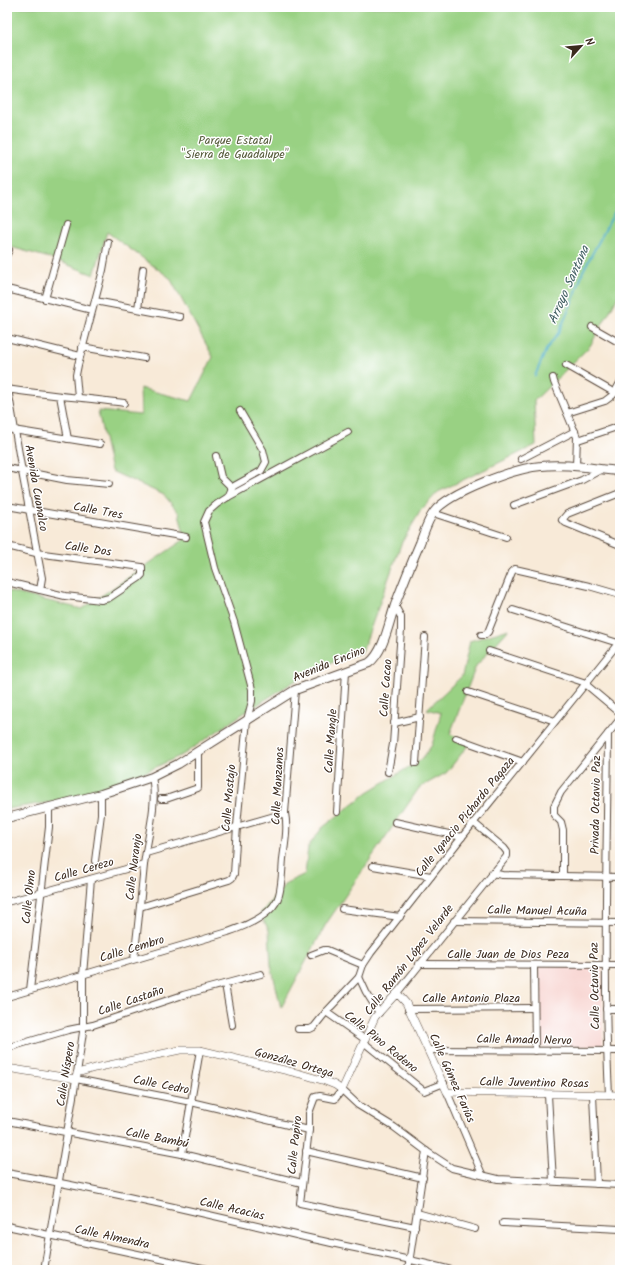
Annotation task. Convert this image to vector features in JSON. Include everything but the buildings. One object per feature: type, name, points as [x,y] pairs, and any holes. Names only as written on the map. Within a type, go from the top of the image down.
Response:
[{"type":"main road","name":"Avenida Encino","points":[[7,818],[100,794],[152,777],[172,768],[295,690],[370,662],[378,654],[395,606],[433,513],[446,501],[465,490],[531,468],[547,466],[576,466],[620,471]]},
{"type":"street","points":[[45,298],[66,225]]},
{"type":"street","points":[[78,397],[76,375],[82,347],[104,270],[108,242]]},
{"type":"street","points":[[138,309],[143,269]]},
{"type":"street","points":[[7,289],[92,310]]},
{"type":"street","points":[[95,301],[180,317]]},
{"type":"street","points":[[592,327],[620,343]]},
{"type":"street","points":[[7,338],[80,356]]},
{"type":"street","points":[[82,347],[144,358]]},
{"type":"street","points":[[566,365],[615,393]]},
{"type":"street","points":[[553,378],[578,440],[576,466]]},
{"type":"street","points":[[567,414],[605,401],[615,393],[620,383]]},
{"type":"street","points":[[7,389],[124,403]]},
{"type":"street","name":"Avenida Cuanalco","points":[[7,389],[30,510],[36,553],[42,578],[40,590]]},
{"type":"street","points":[[60,396],[68,439]]},
{"type":"street","points":[[228,497],[232,488],[261,471],[266,462],[264,450],[240,411]]},
{"type":"street","points":[[578,440],[620,426]]},
{"type":"street","points":[[7,429],[100,444]]},
{"type":"street","points":[[520,459],[575,431]]},
{"type":"street","name":"Calle Mostajo","points":[[140,907],[232,878],[234,874],[247,720],[252,701],[250,680],[234,622],[215,568],[204,522],[208,511],[228,497],[348,432]]},
{"type":"street","points":[[216,456],[221,477],[232,488]]},
{"type":"street","points":[[7,468],[67,480],[109,484]]},
{"type":"street","points":[[514,505],[582,480],[602,469]]},
{"type":"street","points":[[620,493],[567,514],[562,520],[566,523],[620,544]]},
{"type":"street","name":"Calle Tres","points":[[7,506],[186,537]]},
{"type":"street","points":[[433,513],[506,537]]},
{"type":"street","name":"Calle Dos","points":[[7,546],[36,553],[142,567],[142,575],[140,577],[105,599],[94,600],[65,596],[40,590]]},
{"type":"street","points":[[481,635],[485,635],[488,632],[514,569],[520,569],[620,595]]},
{"type":"street","points":[[7,582],[40,590]]},
{"type":"street","name":"Calle Cacao","points":[[388,772],[394,723],[401,630],[401,617],[395,606]]},
{"type":"street","points":[[513,610],[619,642]]},
{"type":"street","points":[[416,763],[425,637]]},
{"type":"street","name":"Calle Ignacio Pichardo Pagaza","points":[[359,977],[363,965],[371,953],[619,642]]},
{"type":"street","points":[[489,651],[586,683],[620,713]]},
{"type":"street","name":"Calle Mangle","points":[[337,812],[346,671]]},
{"type":"street","name":"Calle Manzanos","points":[[261,917],[278,899],[281,882],[287,826],[285,813],[295,690]]},
{"type":"street","points":[[468,692],[555,721]]},
{"type":"street","points":[[394,723],[420,717]]},
{"type":"street","points":[[563,876],[563,830],[561,822],[554,815],[554,806],[561,792],[620,720]]},
{"type":"street","name":"Privada Octavio Paz","points":[[606,877],[608,734]]},
{"type":"street","points":[[456,738],[523,762]]},
{"type":"street","points":[[160,799],[166,799],[198,788],[198,752]]},
{"type":"street","name":"Calle Naranjo","points":[[134,959],[144,864],[154,794],[152,777]]},
{"type":"street","points":[[95,861],[101,814],[100,794]]},
{"type":"street","name":"Calle Olmo","points":[[30,990],[49,827],[49,807]]},
{"type":"street","points":[[146,853],[285,813]]},
{"type":"street","points":[[395,822],[462,837]]},
{"type":"street","name":"Calle Ramón López Velarde","points":[[342,1090],[378,1013],[392,1000],[419,964],[507,856],[507,852],[504,848],[474,823]]},
{"type":"street","name":"Calle Cerezo","points":[[7,902],[144,864]]},
{"type":"street","points":[[373,866],[431,876]]},
{"type":"street","points":[[492,873],[502,875],[620,877]]},
{"type":"street","name":"Calle Octavio Paz","points":[[606,877],[606,1009],[609,1095]]},
{"type":"street","name":"Calle Níspero","points":[[44,1270],[82,1039],[83,975],[91,879]]},
{"type":"street","points":[[342,909],[400,917]]},
{"type":"street","name":"Calle Cembro","points":[[7,997],[228,932],[245,926],[261,917]]},
{"type":"street","name":"Calle Manuel Acuña","points":[[454,921],[620,923]]},
{"type":"street","points":[[311,955],[327,950],[363,965]]},
{"type":"street","name":"Calle Juan de Dios Peza","points":[[419,964],[620,964]]},
{"type":"street","points":[[534,965],[535,1051]]},
{"type":"street","name":"Calle Castaño","points":[[7,1048],[68,1030],[94,1025],[183,995],[261,974]]},
{"type":"street","points":[[298,1029],[312,1028],[359,977],[378,1013]]},
{"type":"street","points":[[225,984],[232,1025]]},
{"type":"street","name":"Calle Gómez Farías","points":[[397,992],[403,999],[444,1083],[482,1174]]},
{"type":"street","name":"Calle Antonio Plaza","points":[[408,1009],[534,1008]]},
{"type":"street","points":[[606,1009],[620,1008]]},
{"type":"street","name":"Calle Pino Rodeno","points":[[326,1012],[364,1041],[424,1091],[444,1083]]},
{"type":"street","name":"González Ortega","points":[[77,1076],[95,1068],[180,1050],[200,1050],[325,1081],[342,1090],[358,1106],[394,1127],[452,1168],[498,1178],[620,1185]]},
{"type":"street","points":[[182,1154],[200,1050]]},
{"type":"street","name":"Calle Amado Nervo","points":[[428,1050],[620,1051]]},
{"type":"street","name":"Calle Cedro","points":[[7,1068],[77,1076],[309,1130]]},
{"type":"street","name":"Calle Papiro","points":[[342,1090],[335,1099],[320,1096],[314,1099],[309,1113],[309,1130],[300,1203],[415,1227]]},
{"type":"street","name":"Calle Juventino Rosas","points":[[447,1092],[548,1095],[620,1095]]},
{"type":"street","points":[[548,1095],[552,1181]]},
{"type":"street","points":[[593,1095],[597,1184]]},
{"type":"street","name":"Calle Bambú","points":[[7,1121],[182,1154],[302,1183]]},
{"type":"street","points":[[306,1151],[423,1178]]},
{"type":"street","points":[[408,1270],[426,1151]]},
{"type":"street","name":"Calle Acacias","points":[[7,1173],[59,1182],[174,1206],[294,1235],[410,1259],[452,1270]]},
{"type":"street","points":[[417,1213],[475,1229]]},
{"type":"street","points":[[503,1223],[620,1229]]},
{"type":"street","name":"Calle Almendra","points":[[7,1226],[212,1270]]},
{"type":"shaded area","points":[[602,964],[603,1046],[541,1047],[539,966]]},
{"type":"green space","name":"Parque Estatal \"Sierra de Guadalupe\"","points":[[7,7],[620,7],[620,293],[590,346],[534,401],[536,445],[438,492],[421,510],[401,544],[362,652],[328,664],[295,681],[241,715],[184,754],[96,795],[7,809],[7,591],[82,609],[185,539],[179,513],[164,495],[111,471],[98,411],[141,415],[140,388],[191,401],[213,357],[170,278],[107,232],[94,275],[53,259],[7,246]]},
{"type":"green space","points":[[509,629],[476,666],[450,734],[470,743],[446,773],[419,788],[326,924],[281,1008],[271,965],[269,930],[260,914],[286,883],[305,874],[308,847],[322,828],[368,792],[422,759],[432,745],[441,713],[427,709],[462,676],[470,641]]},
{"type":"waterway","name":"Arroyo Santana","points":[[535,376],[546,350],[559,332],[575,295],[583,271],[620,202]]}]
